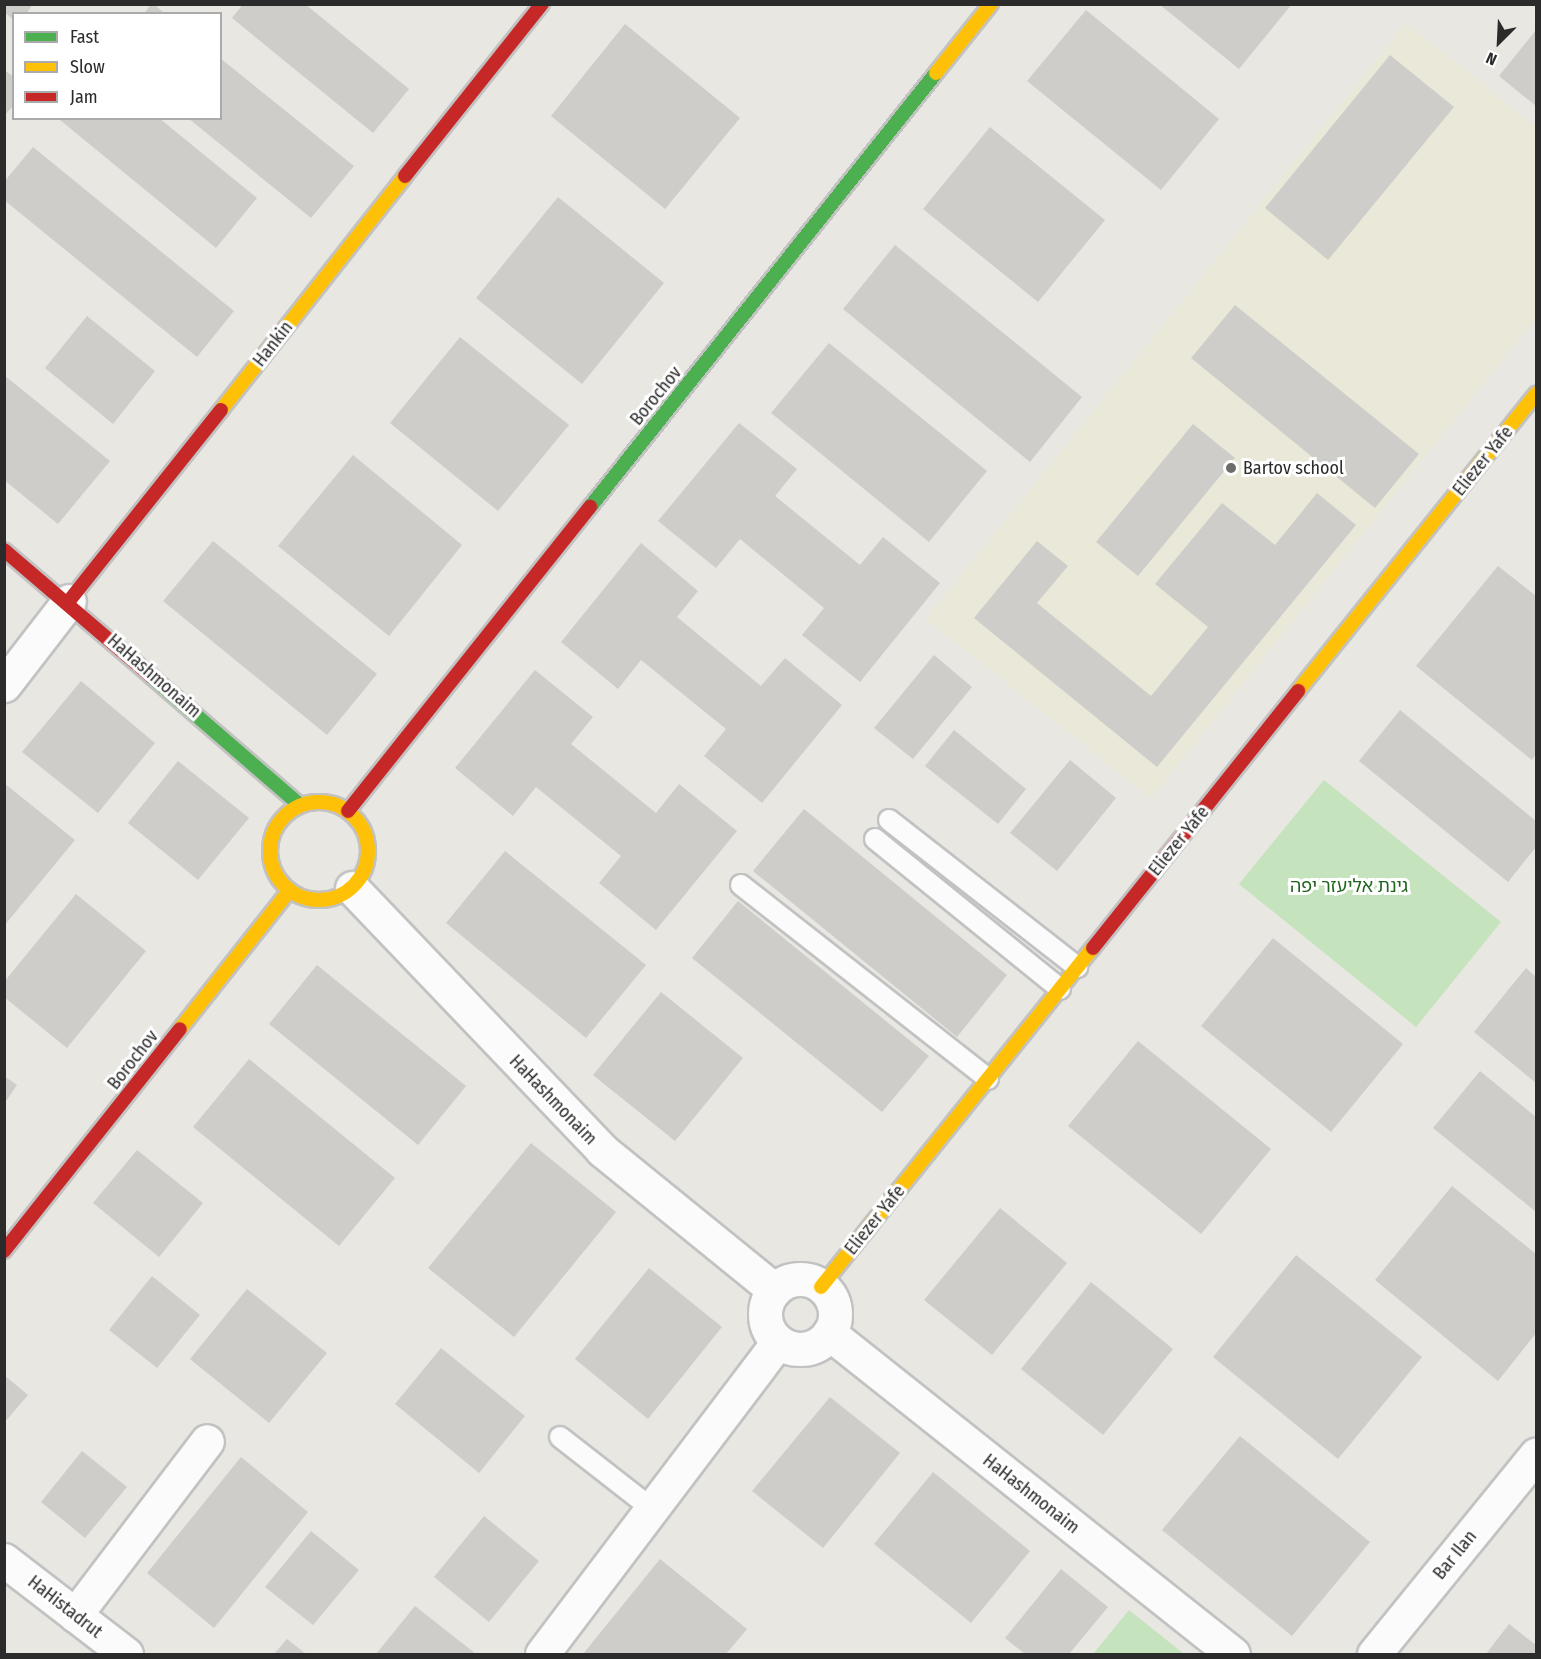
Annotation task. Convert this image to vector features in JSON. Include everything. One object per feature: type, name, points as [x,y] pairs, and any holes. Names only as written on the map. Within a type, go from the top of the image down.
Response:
[{"type":"street","name":"Hankin","points":[[4,685],[542,4]]},
{"type":"street","name":"Borochov","points":[[348,811],[992,4]]},
{"type":"street","name":"Eliezer Yafe","points":[[821,1287],[1536,394]]},
{"type":"street","name":"HaHashmonaim","points":[[4,550],[69,601],[300,805]]},
{"type":"street","points":[[316,801],[348,811],[367,840],[363,874],[352,888],[321,901],[289,891],[277,878],[269,845],[285,814],[300,805],[316,801]]},
{"type":"street","name":"HaHashmonaim","points":[[352,888],[602,1150],[774,1290]]},
{"type":"street","name":"Borochov","points":[[4,1251],[289,891]]},
{"type":"street","points":[[792,1280],[821,1287],[835,1314],[829,1334],[821,1342],[800,1349],[778,1342],[766,1322],[768,1300],[774,1290],[792,1280]]},
{"type":"street","name":"HaHashmonaim","points":[[829,1334],[1233,1654]]},
{"type":"street","points":[[542,1654],[778,1342]]},
{"type":"street","points":[[75,1615],[207,1441]]},
{"type":"street","name":"Bar Ilan","points":[[1374,1654],[1536,1455]]},
{"type":"street","name":"HaHistadrut","points":[[4,1560],[126,1654]]},
{"type":"lane","points":[[889,820],[1077,967]]},
{"type":"lane","points":[[875,839],[1060,989]]},
{"type":"lane","points":[[741,885],[988,1079]]},
{"type":"lane","points":[[560,1437],[652,1509]]},
{"type":"shaded area","name":"Bartov school","points":[[1406,23],[1536,127],[1536,318],[1151,798],[926,619]]},
{"type":"green space","name":"גינת אליעזר יפה","points":[[1324,780],[1501,922],[1416,1027],[1239,884]]},
{"type":"green space","points":[[1129,1610],[1184,1654],[1093,1654]]},
{"type":"building","points":[[4,4],[33,4],[27,12],[12,12],[12,18],[4,12]]},
{"type":"building","points":[[151,4],[154,4],[163,12],[145,12]]},
{"type":"building","points":[[243,4],[305,4],[409,89],[373,133],[232,18]]},
{"type":"building","points":[[1159,4],[1292,4],[1239,69]]},
{"type":"building","points":[[1086,10],[1219,119],[1161,190],[1027,81]]},
{"type":"building","points":[[625,24],[740,118],[665,209],[551,116]]},
{"type":"building","points":[[1536,30],[1536,106],[1499,76]]},
{"type":"building","points":[[1390,55],[1454,107],[1328,260],[1265,208]]},
{"type":"building","points":[[222,60],[354,166],[311,218],[190,120],[222,120]]},
{"type":"building","points":[[4,70],[12,76],[12,107],[4,116]]},
{"type":"building","points":[[60,120],[161,120],[257,198],[216,248]]},
{"type":"building","points":[[990,127],[1105,220],[1038,302],[923,209]]},
{"type":"building","points":[[33,147],[234,311],[197,357],[4,200],[4,182]]},
{"type":"building","points":[[558,197],[664,283],[582,384],[476,298]]},
{"type":"building","points":[[895,245],[1082,397],[1030,462],[843,309]]},
{"type":"building","points":[[1235,305],[1419,454],[1375,508],[1191,358]]},
{"type":"building","points":[[87,316],[155,371],[113,424],[45,368]]},
{"type":"building","points":[[460,337],[569,425],[498,511],[390,423]]},
{"type":"building","points":[[829,343],[987,471],[929,542],[771,413]]},
{"type":"building","points":[[4,375],[110,461],[58,524],[4,480]]},
{"type":"building","points":[[739,423],[797,469],[775,496],[860,565],[883,537],[940,583],[860,682],[802,635],[824,608],[740,539],[716,568],[658,521]]},
{"type":"building","points":[[1193,424],[1235,458],[1138,576],[1096,542]]},
{"type":"building","points":[[353,455],[462,545],[389,636],[278,546]]},
{"type":"building","points":[[1317,493],[1356,525],[1157,767],[974,618],[1037,541],[1068,566],[1037,603],[1151,696],[1208,627],[1155,584],[1222,503],[1275,545]]},
{"type":"building","points":[[213,541],[377,674],[327,735],[163,601]]},
{"type":"building","points":[[641,543],[698,591],[677,617],[761,686],[785,658],[842,705],[762,803],[704,756],[726,729],[641,660],[618,689],[561,642]]},
{"type":"building","points":[[1498,566],[1536,596],[1536,754],[1532,760],[1416,666]]},
{"type":"building","points":[[934,655],[972,687],[913,759],[874,728]]},
{"type":"building","points":[[535,670],[593,717],[571,744],[656,813],[679,784],[737,831],[656,930],[599,883],[621,856],[536,787],[513,816],[455,768]]},
{"type":"building","points":[[81,681],[155,743],[98,813],[22,752]]},
{"type":"building","points":[[1400,710],[1536,821],[1536,847],[1508,882],[1359,761]]},
{"type":"building","points":[[954,730],[1026,789],[998,824],[925,766]]},
{"type":"building","points":[[1070,760],[1116,798],[1057,871],[1010,833]]},
{"type":"building","points":[[178,761],[249,818],[198,880],[128,823]]},
{"type":"building","points":[[4,783],[75,840],[4,926]]},
{"type":"building","points":[[804,809],[1007,975],[957,1037],[753,871]]},
{"type":"building","points":[[505,851],[646,965],[586,1038],[446,923]]},
{"type":"building","points":[[76,894],[146,951],[67,1048],[4,997],[4,982]]},
{"type":"building","points":[[738,901],[929,1056],[882,1112],[692,958]]},
{"type":"building","points":[[1273,938],[1403,1044],[1331,1132],[1201,1026]]},
{"type":"building","points":[[317,965],[466,1086],[418,1145],[269,1024]]},
{"type":"building","points":[[1526,968],[1536,977],[1536,1083],[1474,1032]]},
{"type":"building","points":[[661,992],[743,1058],[675,1141],[593,1075]]},
{"type":"building","points":[[1138,1041],[1271,1149],[1201,1234],[1068,1126]]},
{"type":"building","points":[[249,1059],[395,1178],[339,1246],[193,1127]]},
{"type":"building","points":[[1480,1071],[1536,1117],[1536,1212],[1433,1128]]},
{"type":"building","points":[[4,1076],[17,1085],[4,1104]]},
{"type":"building","points":[[531,1143],[616,1212],[514,1337],[428,1268]]},
{"type":"building","points":[[137,1150],[203,1203],[159,1257],[93,1203]]},
{"type":"building","points":[[1452,1186],[1536,1254],[1536,1333],[1498,1381],[1375,1280]]},
{"type":"building","points":[[1000,1208],[1067,1263],[992,1355],[924,1300]]},
{"type":"building","points":[[1296,1255],[1422,1357],[1338,1459],[1213,1357]]},
{"type":"building","points":[[649,1268],[722,1327],[648,1419],[575,1359]]},
{"type":"building","points":[[152,1276],[200,1315],[157,1368],[109,1330]]},
{"type":"building","points":[[1091,1282],[1173,1349],[1103,1435],[1021,1369]]},
{"type":"building","points":[[247,1289],[327,1353],[269,1423],[190,1359]]},
{"type":"building","points":[[441,1348],[525,1416],[479,1473],[395,1404]]},
{"type":"building","points":[[4,1375],[28,1395],[4,1423]]},
{"type":"building","points":[[830,1397],[900,1453],[823,1548],[752,1491]]},
{"type":"building","points":[[1240,1436],[1370,1542],[1292,1636],[1162,1530]]},
{"type":"building","points":[[82,1451],[127,1487],[85,1538],[41,1502]]},
{"type":"building","points":[[241,1457],[308,1512],[214,1628],[147,1573]]},
{"type":"building","points":[[933,1472],[1030,1551],[971,1623],[874,1544]]},
{"type":"building","points":[[484,1516],[539,1561],[489,1622],[434,1577]]},
{"type":"building","points":[[311,1531],[359,1570],[313,1625],[265,1587]]},
{"type":"building","points":[[660,1559],[747,1629],[726,1654],[583,1654]]},
{"type":"building","points":[[1061,1569],[1108,1607],[1069,1654],[1025,1654],[1005,1638]]},
{"type":"building","points":[[415,1606],[476,1654],[376,1654]]},
{"type":"building","points":[[1509,1624],[1536,1645],[1536,1654],[1486,1654]]},
{"type":"building","points":[[287,1639],[306,1654],[274,1654]]},
{"type":"traffic: fast","points":[[590,507],[936,73]]},
{"type":"traffic: fast","points":[[152,677],[300,805]]},
{"type":"traffic: slow","points":[[936,73],[991,4]]},
{"type":"traffic: slow","points":[[221,410],[405,176]]},
{"type":"traffic: slow","points":[[1298,691],[1536,394]]},
{"type":"traffic: slow","points":[[319,802],[338,805],[354,816],[365,832],[368,851],[365,870],[354,886],[338,897],[319,900],[300,897],[284,886],[273,870],[270,851],[273,832],[284,816],[300,805],[319,802]]},
{"type":"traffic: slow","points":[[180,1029],[289,891]]},
{"type":"traffic: slow","points":[[821,1287],[1093,948]]},
{"type":"traffic: jam","points":[[405,176],[542,4]]},
{"type":"traffic: jam","points":[[69,601],[221,410]]},
{"type":"traffic: jam","points":[[348,811],[590,507]]},
{"type":"traffic: jam","points":[[4,550],[152,677]]},
{"type":"traffic: jam","points":[[1093,948],[1298,691]]},
{"type":"traffic: jam","points":[[4,1251],[180,1029]]},
{"type":"place","name":"Bartov school","points":[[1231,468]]}]
